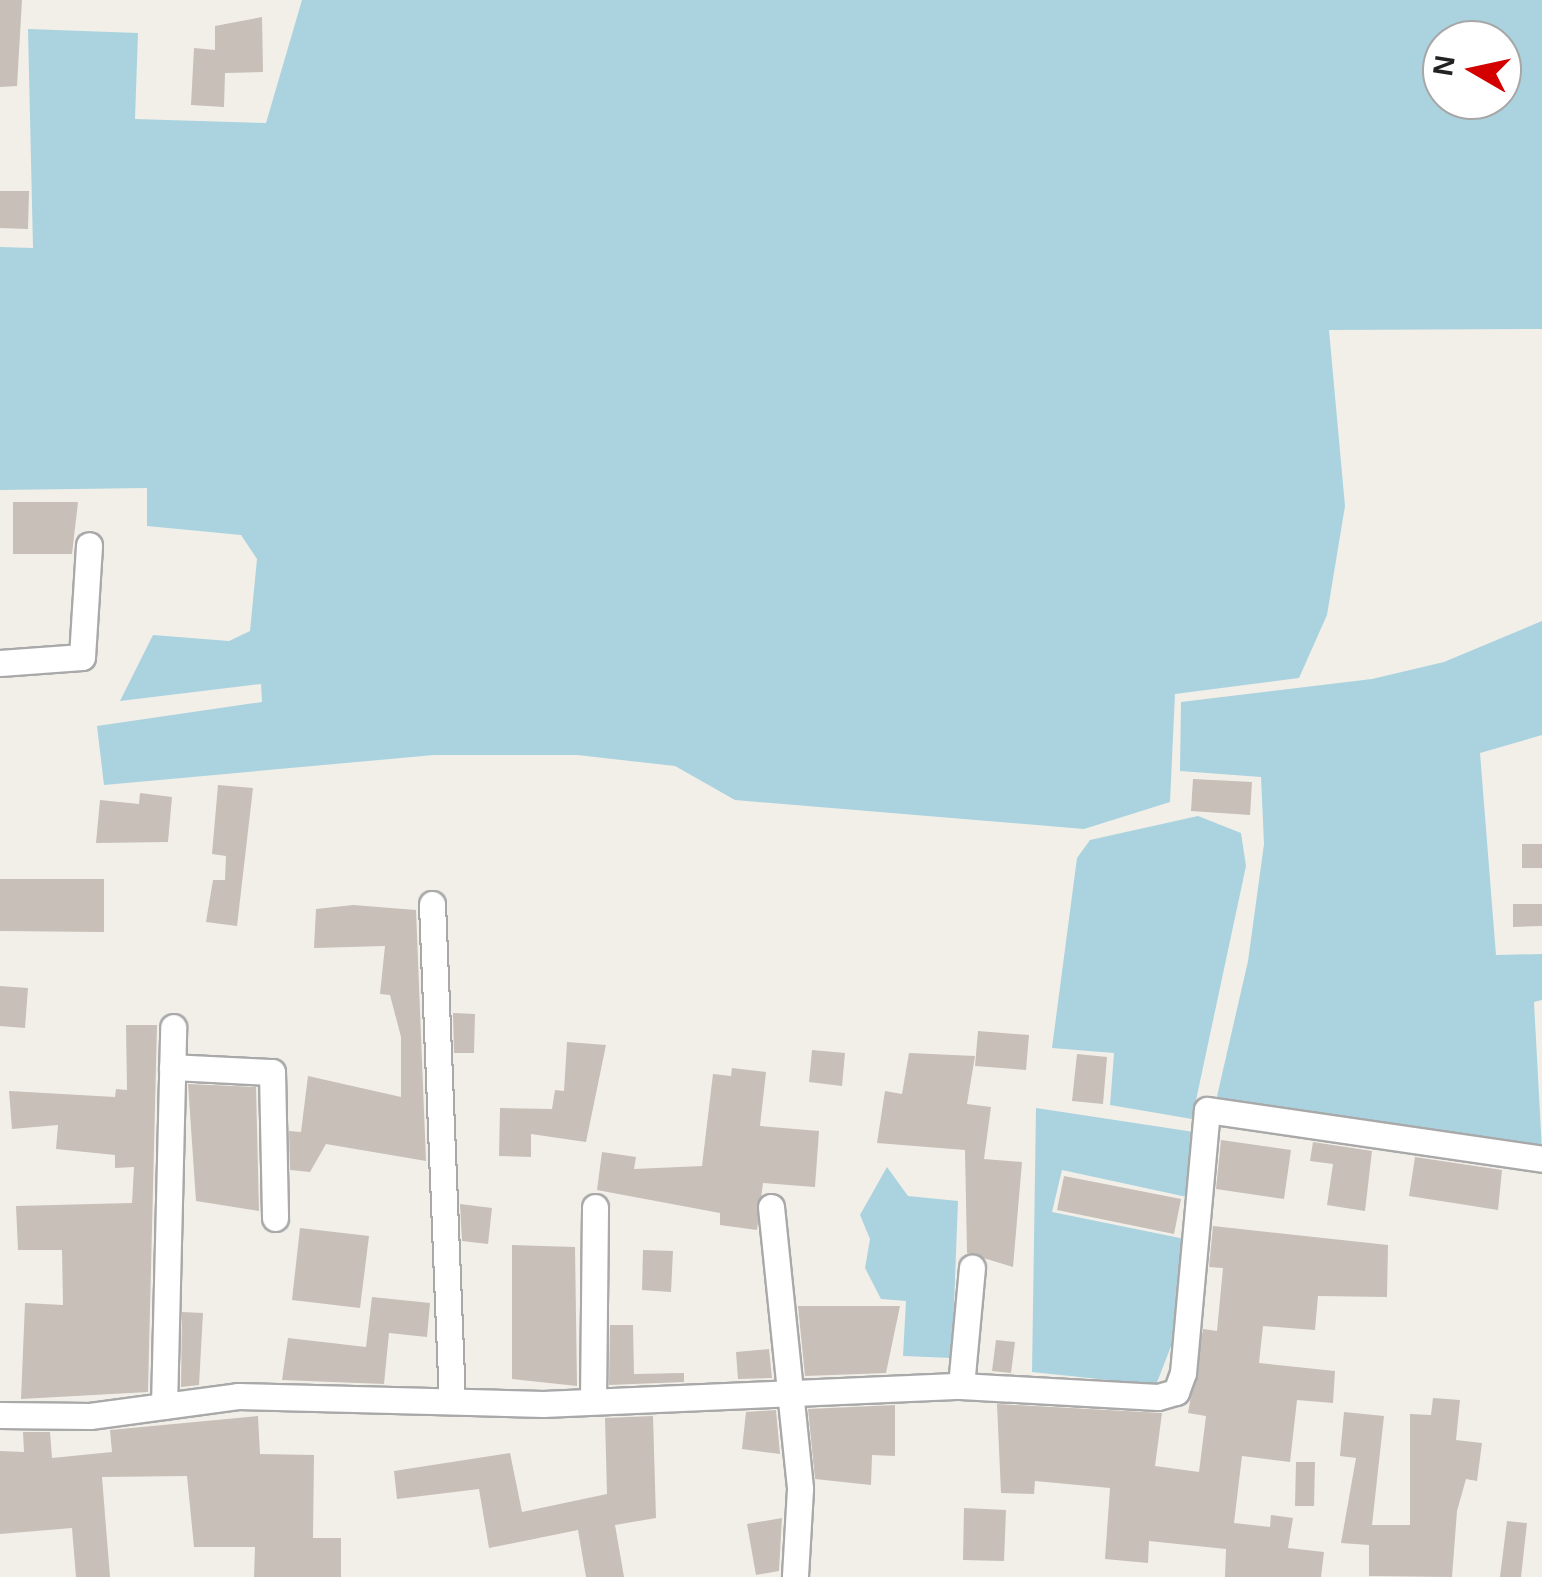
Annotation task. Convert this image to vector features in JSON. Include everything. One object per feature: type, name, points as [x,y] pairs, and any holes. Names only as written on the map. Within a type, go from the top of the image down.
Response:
[{"type":"street","points":[[0,663],[82,657],[90,646],[89,545]]},
{"type":"street","points":[[432,904],[452,1399]]},
{"type":"street","points":[[164,1406],[173,1027]]},
{"type":"street","points":[[172,1067],[272,1072],[275,1218]]},
{"type":"street","points":[[0,1416],[164,1406],[238,1396],[593,1401],[961,1386],[1176,1392],[1207,1110],[1542,1159]]},
{"type":"street","points":[[771,1207],[800,1489],[796,1577]]},
{"type":"street","points":[[593,1401],[595,1208]]},
{"type":"street","points":[[961,1386],[972,1268]]},
{"type":"water","points":[[302,0],[1542,0],[1542,329],[1329,330],[1345,506],[1327,615],[1299,678],[1175,694],[1170,802],[1084,829],[735,800],[675,766],[577,755],[434,755],[104,785],[97,726],[262,702],[261,684],[120,701],[153,635],[229,641],[250,631],[257,559],[241,535],[147,526],[147,488],[0,490],[0,247],[33,248],[28,29],[138,33],[135,119],[266,123]]},
{"type":"water","points":[[1542,621],[1542,735],[1480,753],[1496,955],[1542,954],[1542,1000],[1534,1002],[1542,1151],[1215,1105],[1248,961],[1264,844],[1261,777],[1180,771],[1181,702],[1372,679],[1444,662]]},
{"type":"water","points":[[1198,816],[1241,833],[1246,866],[1192,1119],[1110,1105],[1114,1053],[1052,1048],[1077,858],[1090,840]]},
{"type":"water","points":[[1036,1108],[1194,1132],[1187,1197],[1062,1170],[1052,1212],[1185,1239],[1175,1336],[1156,1385],[1032,1372]]},
{"type":"water","points":[[887,1167],[908,1196],[958,1201],[952,1358],[903,1356],[906,1301],[881,1299],[865,1268],[870,1239],[860,1215]]},
{"type":"building","points":[[0,0],[22,0],[17,86],[0,87]]},
{"type":"building","points":[[262,17],[263,72],[225,73],[224,107],[191,105],[194,48],[215,50],[215,26]]},
{"type":"building","points":[[0,191],[29,191],[28,229],[0,228]]},
{"type":"building","points":[[13,502],[78,502],[72,554],[13,554]]},
{"type":"building","points":[[1193,779],[1252,782],[1250,815],[1191,811]]},
{"type":"building","points":[[218,785],[253,788],[237,926],[206,922],[213,880],[225,880],[226,856],[212,854]]},
{"type":"building","points":[[140,793],[172,797],[168,842],[96,843],[100,800],[139,804]]},
{"type":"building","points":[[1522,844],[1542,844],[1542,868],[1522,868]]},
{"type":"building","points":[[0,879],[104,879],[104,932],[0,931]]},
{"type":"building","points":[[1513,904],[1542,904],[1542,926],[1513,927]]},
{"type":"building","points":[[353,905],[416,910],[426,1161],[326,1144],[310,1172],[290,1170],[289,1131],[301,1132],[308,1076],[401,1097],[401,1037],[390,995],[380,994],[385,946],[314,948],[316,909]]},
{"type":"building","points":[[0,986],[28,988],[25,1028],[0,1026]]},
{"type":"building","points":[[453,1013],[475,1014],[474,1053],[454,1053]]},
{"type":"building","points":[[126,1025],[157,1025],[148,1392],[21,1399],[25,1303],[63,1305],[62,1250],[18,1250],[16,1206],[132,1203],[134,1167],[115,1168],[115,1155],[56,1149],[58,1125],[12,1129],[9,1091],[115,1097],[116,1089],[127,1090]]},
{"type":"building","points":[[978,1031],[1029,1035],[1026,1070],[975,1066]]},
{"type":"building","points":[[567,1042],[606,1045],[586,1142],[531,1134],[531,1157],[499,1156],[500,1108],[552,1109],[555,1090],[564,1091]]},
{"type":"building","points":[[812,1050],[845,1053],[842,1086],[809,1082]]},
{"type":"building","points":[[909,1053],[975,1056],[967,1104],[991,1107],[984,1159],[1022,1162],[1013,1267],[967,1253],[965,1150],[877,1143],[885,1091],[902,1094]]},
{"type":"building","points":[[1077,1054],[1107,1057],[1103,1104],[1072,1101]]},
{"type":"building","points":[[732,1068],[766,1072],[760,1126],[819,1131],[815,1187],[763,1183],[757,1230],[720,1225],[720,1213],[597,1190],[602,1152],[636,1157],[634,1169],[702,1166],[713,1074],[731,1076]]},
{"type":"building","points":[[188,1084],[256,1087],[259,1211],[196,1201]]},
{"type":"building","points":[[1221,1140],[1291,1150],[1284,1199],[1216,1189]]},
{"type":"building","points":[[1313,1142],[1372,1151],[1365,1211],[1327,1205],[1333,1164],[1310,1161]]},
{"type":"building","points":[[1415,1157],[1502,1170],[1498,1210],[1409,1196]]},
{"type":"building","points":[[1064,1176],[1181,1199],[1174,1234],[1057,1210]]},
{"type":"building","points":[[460,1204],[492,1208],[488,1244],[462,1241]]},
{"type":"building","points":[[1213,1226],[1388,1245],[1387,1297],[1318,1296],[1315,1330],[1263,1326],[1259,1363],[1335,1371],[1333,1403],[1297,1400],[1290,1462],[1242,1456],[1234,1523],[1270,1527],[1271,1515],[1293,1518],[1288,1548],[1324,1552],[1321,1577],[1225,1577],[1226,1549],[1149,1541],[1148,1563],[1105,1559],[1110,1488],[1035,1481],[1034,1494],[1001,1493],[997,1404],[1162,1413],[1155,1466],[1199,1472],[1206,1416],[1188,1413],[1203,1329],[1217,1331],[1223,1268],[1209,1267]]},
{"type":"building","points":[[300,1228],[369,1236],[360,1308],[292,1300]]},
{"type":"building","points":[[512,1245],[575,1247],[577,1386],[512,1379]]},
{"type":"building","points":[[643,1250],[673,1251],[671,1292],[642,1290]]},
{"type":"building","points":[[372,1297],[430,1303],[427,1337],[389,1333],[384,1384],[282,1380],[288,1338],[366,1347]]},
{"type":"building","points":[[798,1306],[900,1306],[886,1373],[805,1376]]},
{"type":"building","points":[[182,1312],[203,1313],[199,1385],[181,1387]]},
{"type":"building","points":[[610,1325],[633,1325],[634,1374],[684,1373],[684,1382],[609,1385]]},
{"type":"building","points":[[996,1340],[1015,1342],[1011,1373],[992,1371]]},
{"type":"building","points":[[769,1349],[772,1378],[738,1379],[736,1352]]},
{"type":"building","points":[[1433,1398],[1460,1400],[1456,1440],[1482,1443],[1477,1481],[1466,1479],[1457,1511],[1452,1577],[1369,1576],[1369,1545],[1341,1543],[1356,1458],[1340,1456],[1344,1412],[1384,1416],[1372,1525],[1410,1525],[1410,1414],[1431,1415]]},
{"type":"building","points":[[895,1405],[895,1456],[872,1455],[871,1485],[815,1479],[808,1409]]},
{"type":"building","points":[[776,1410],[780,1454],[742,1449],[746,1412]]},
{"type":"building","points":[[258,1416],[260,1454],[314,1455],[313,1538],[341,1538],[341,1577],[254,1577],[255,1547],[194,1547],[187,1476],[102,1477],[110,1577],[76,1577],[72,1528],[0,1534],[0,1451],[24,1452],[23,1432],[50,1432],[52,1458],[112,1452],[110,1430]]},
{"type":"building","points":[[653,1416],[656,1518],[615,1525],[624,1577],[586,1577],[578,1530],[489,1548],[479,1489],[397,1499],[394,1471],[510,1453],[522,1512],[607,1494],[605,1418]]},
{"type":"building","points":[[1296,1462],[1315,1462],[1314,1506],[1295,1506]]},
{"type":"building","points":[[964,1508],[1006,1510],[1004,1561],[963,1560]]},
{"type":"building","points":[[782,1518],[779,1571],[756,1575],[747,1524]]},
{"type":"building","points":[[1507,1521],[1527,1523],[1521,1577],[1500,1577]]}]
